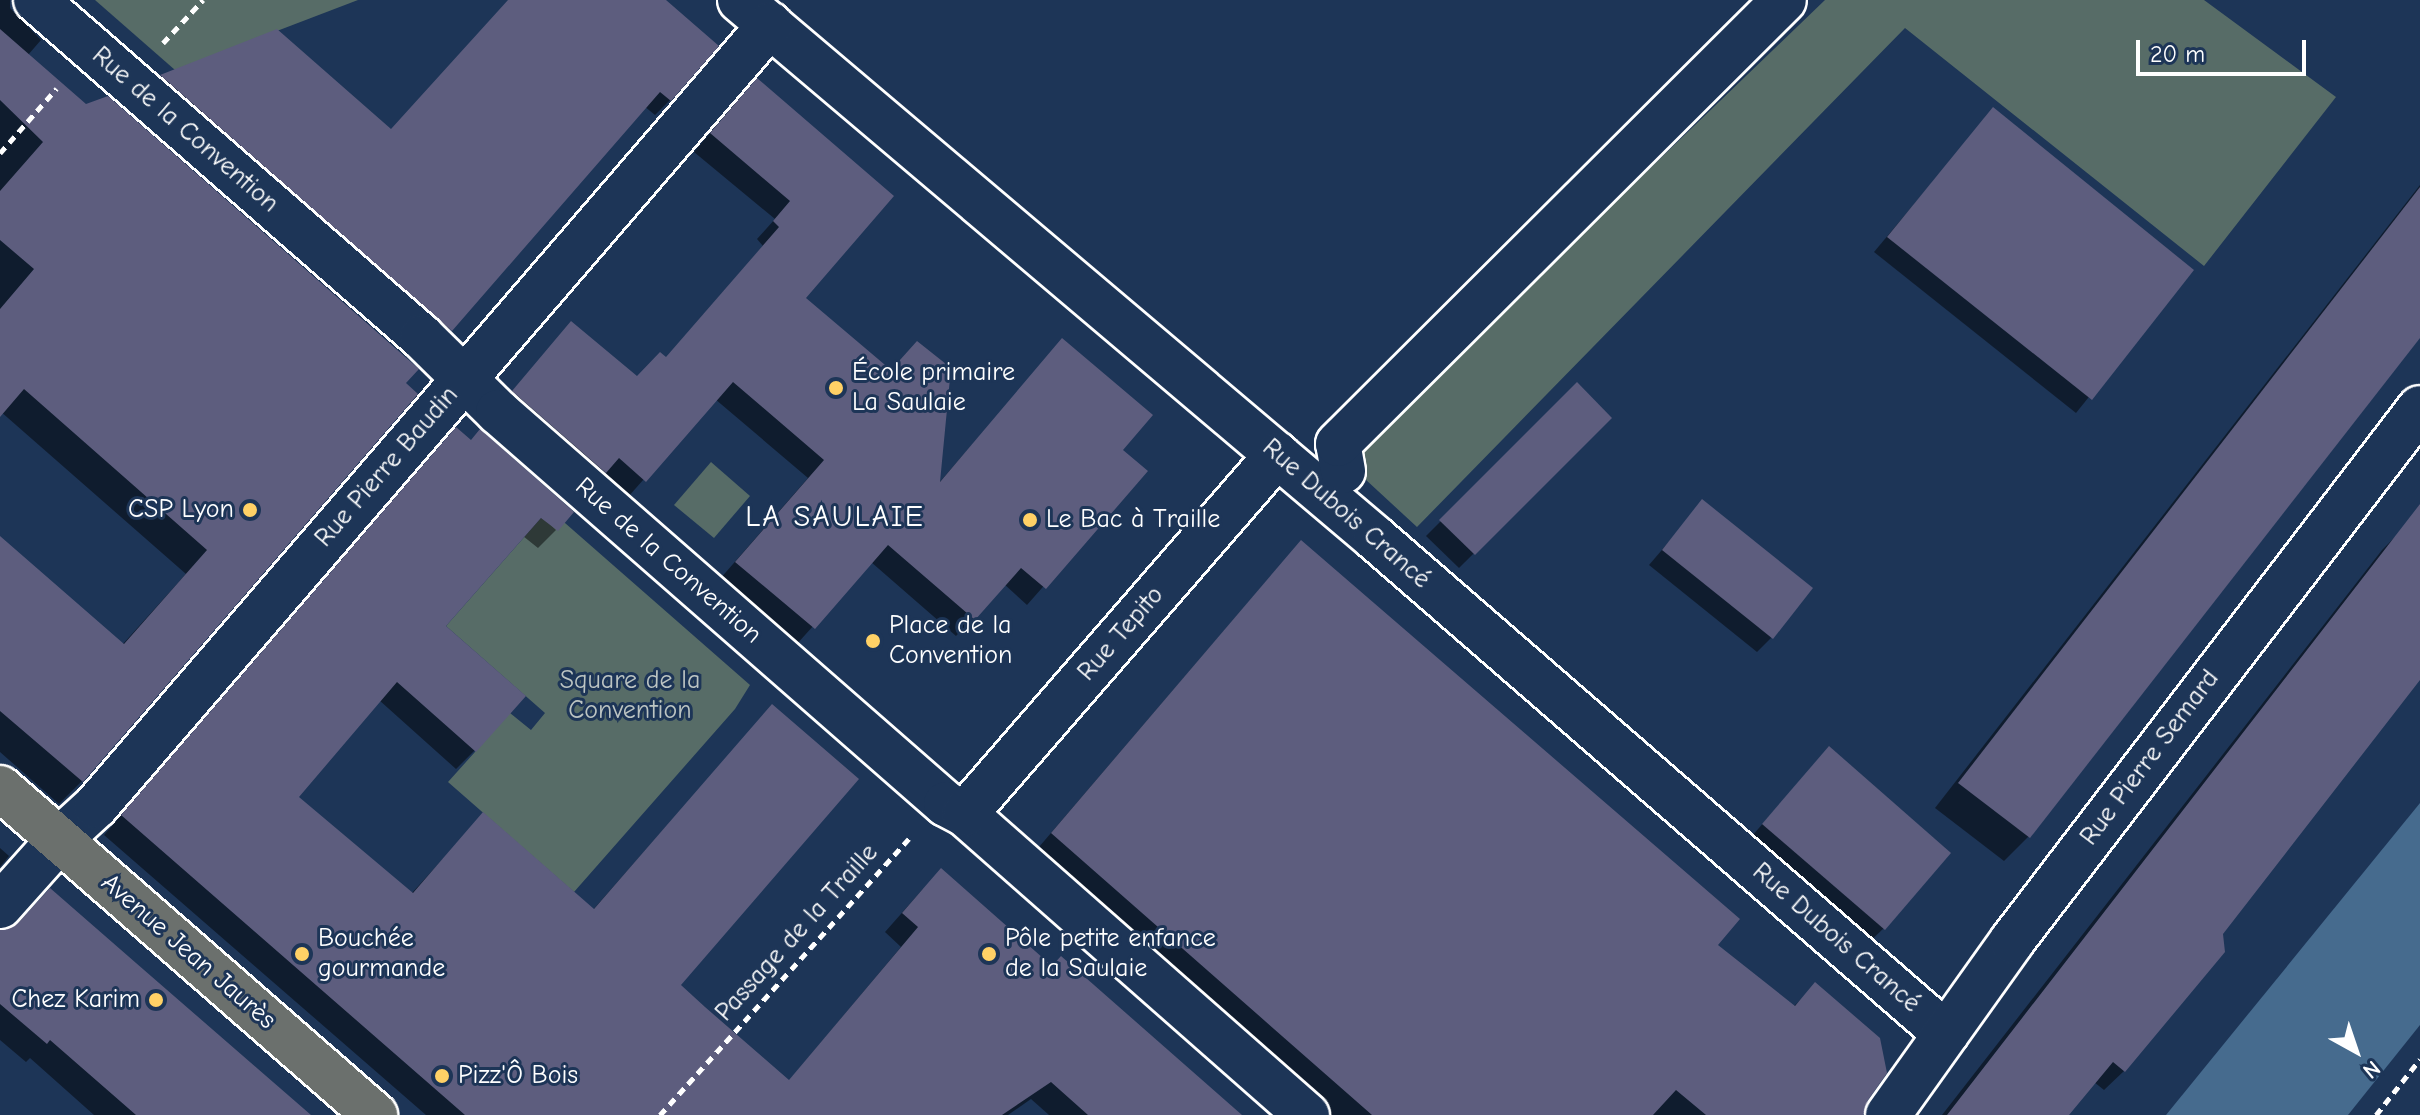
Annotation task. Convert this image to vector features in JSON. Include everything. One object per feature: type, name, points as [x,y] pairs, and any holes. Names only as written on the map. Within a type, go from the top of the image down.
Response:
[{"type":"main road","name":"Avenue Jean Jaurès","points":[[0,788],[375,1115]]},
{"type":"street","name":"Rue de la Convention","points":[[36,0],[422,337],[463,378],[946,804],[965,814],[1307,1115]]},
{"type":"street","points":[[1343,471],[1338,444],[1784,0]]},
{"type":"street","name":"Rue Pierre Baudin","points":[[0,906],[59,840],[96,806],[463,378],[755,13]]},
{"type":"street","name":"Rue Dubois Crancé","points":[[755,13],[1277,455],[1946,1034]]},
{"type":"street","name":"Rue Pierre Semard","points":[[1888,1115],[2040,903],[2420,408]]},
{"type":"street","name":"Rue Tepito","points":[[965,814],[1277,455]]},
{"type":"path","points":[[154,52],[203,0]]},
{"type":"path","points":[[0,153],[62,83]]},
{"type":"path","name":"Passage de la Traille","points":[[660,1115],[912,835],[932,852],[965,814]]},
{"type":"path","points":[[2376,1115],[2420,1059]]},
{"type":"green space","points":[[95,0],[358,0],[175,70]]},
{"type":"green space","points":[[1825,0],[2204,0],[2336,97],[2204,266],[1905,28],[1417,527],[1365,479],[1352,455]]},
{"type":"green space","points":[[711,462],[750,496],[714,538],[674,505]]},
{"type":"green space","name":"Square de la Convention","points":[[541,518],[565,523],[750,685],[735,709],[574,892],[448,782],[510,713],[531,730],[545,713],[446,626]]},
{"type":"water","points":[[2420,803],[2420,1025],[2348,1115],[2166,1115]]},
{"type":"building","points":[[508,0],[666,0],[719,46],[671,101],[660,92],[452,331],[160,75],[277,29],[391,129]]},
{"type":"building","points":[[0,29],[86,104],[108,96],[419,369],[406,383],[418,394],[83,782],[0,711],[0,536],[124,644],[207,550],[24,389],[0,417],[0,309],[34,269],[0,240],[0,191],[43,142],[0,100]]},
{"type":"building","points":[[757,78],[894,196],[806,298],[891,370],[917,341],[951,368],[940,482],[1062,338],[1153,415],[1123,450],[1148,471],[1046,589],[1021,568],[975,620],[888,545],[815,629],[735,562],[824,460],[733,382],[646,482],[619,458],[606,473],[512,391],[571,321],[637,376],[660,352],[666,357],[779,227],[773,221],[790,201],[710,133]]},
{"type":"building","points":[[1993,107],[2194,270],[2092,400],[1887,237]]},
{"type":"building","points":[[2420,187],[2420,338],[2030,838],[1958,783]]},
{"type":"building","points":[[1577,382],[1612,418],[1475,555],[1439,520]]},
{"type":"building","points":[[456,427],[471,440],[480,429],[574,512],[558,531],[541,518],[446,626],[526,696],[476,752],[397,682],[299,797],[413,893],[483,812],[594,909],[772,704],[859,779],[681,985],[705,1007],[789,1080],[918,927],[902,913],[941,868],[1052,966],[1061,956],[1242,1115],[1088,1115],[1051,1082],[1002,1115],[465,1115],[121,815]]},
{"type":"building","points":[[1702,499],[1813,588],[1773,639],[1662,550]]},
{"type":"building","points":[[2420,504],[2420,680],[2223,934],[2225,952],[2125,1072],[2113,1062],[2069,1115],[1947,1115]]},
{"type":"building","points":[[1301,540],[1740,919],[1718,945],[1795,1006],[1815,982],[1880,1038],[1887,1073],[1868,1100],[1863,1115],[1706,1115],[1676,1090],[1653,1115],[1372,1115],[1051,833]]},
{"type":"building","points":[[1829,746],[1951,853],[1885,930],[1762,824]]},
{"type":"building","points":[[50,888],[311,1115],[136,1115],[50,1040],[47,1044],[0,1004],[0,930],[18,923]]},
{"type":"place","name":"École primaire La Saulaie","points":[[836,388]]},
{"type":"place","name":"CSP Lyon","points":[[250,510]]},
{"type":"place","name":"Le Bac à Traille","points":[[1030,520]]},
{"type":"place","name":"Place de la Convention","points":[[873,641]]},
{"type":"place","name":"Bouchée gourmande","points":[[302,954]]},
{"type":"place","name":"Pôle petite enfance de la Saulaie","points":[[989,954]]},
{"type":"place","name":"Chez Karim","points":[[156,1000]]},
{"type":"place","name":"Pizz'Ô Bois","points":[[442,1076]]},
{"type":"district","name":"LA SAULAIE","points":[[835,517]]}]
